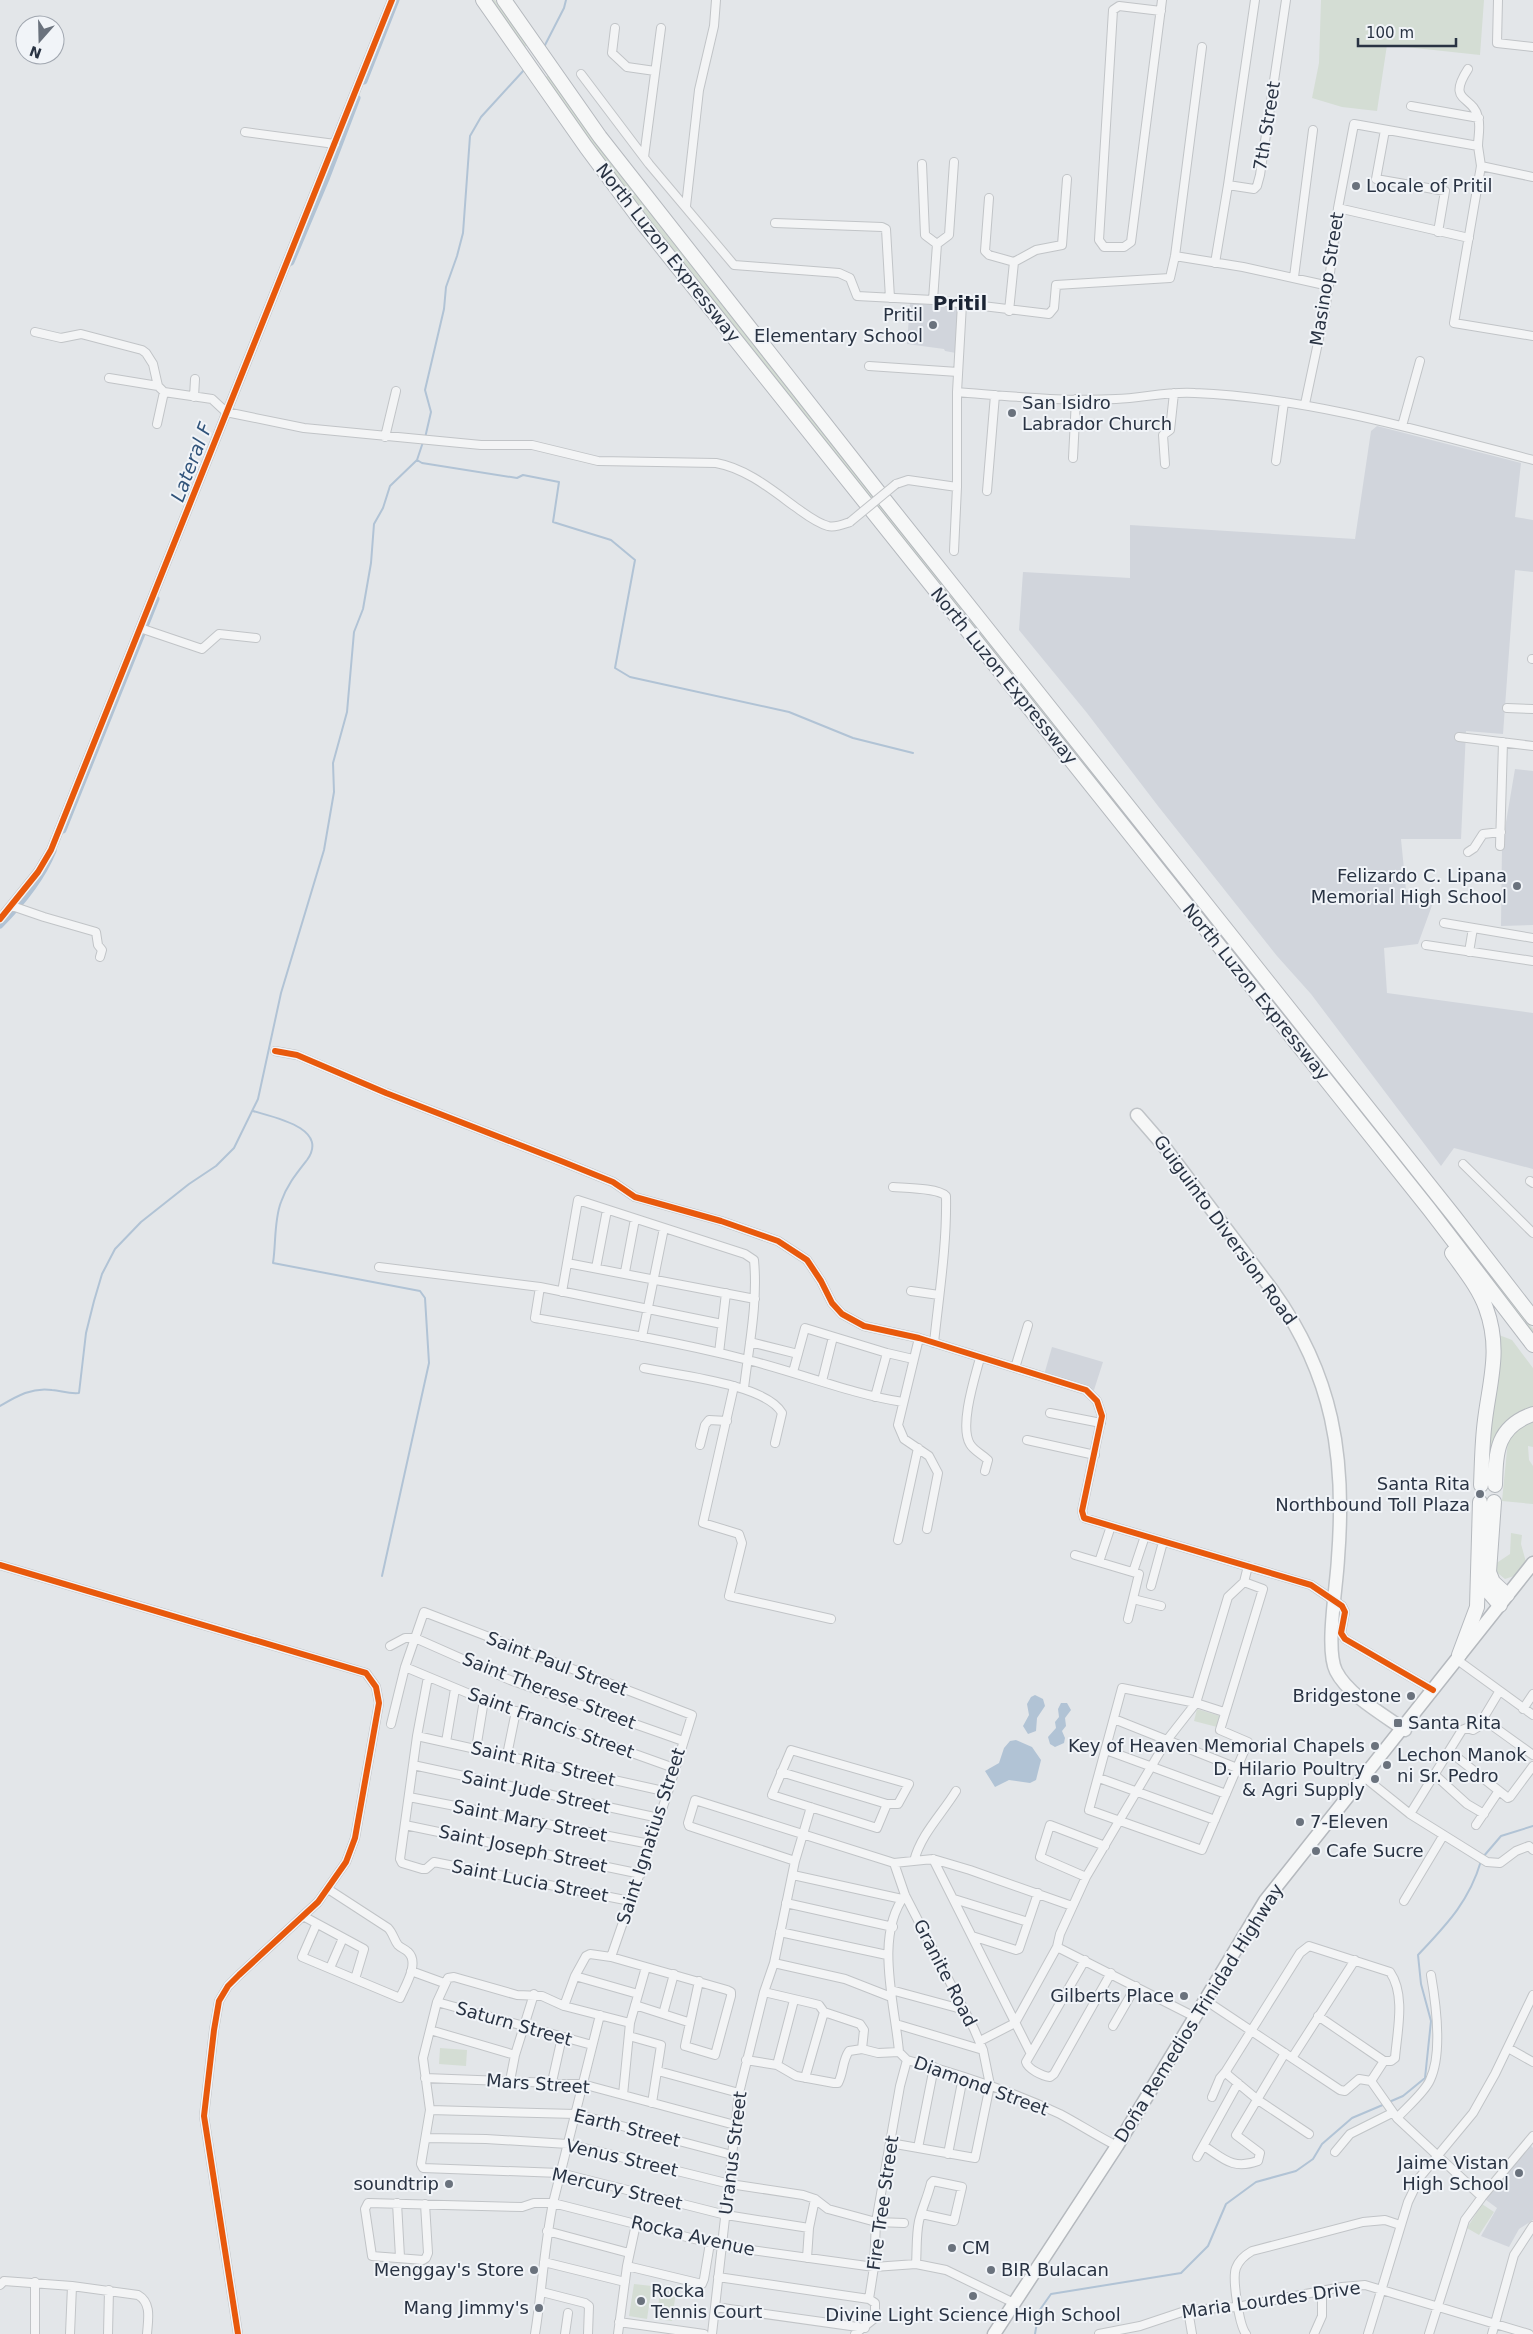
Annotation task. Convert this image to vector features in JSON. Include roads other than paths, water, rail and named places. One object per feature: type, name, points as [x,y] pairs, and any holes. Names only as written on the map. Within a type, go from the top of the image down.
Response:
[{"type":"highway","name":"North Luzon Expressway","points":[[483,0],[586,147],[698,294],[1429,1209],[1533,1345]]},
{"type":"highway","name":"North Luzon Expressway","points":[[504,0],[600,137],[894,512],[1533,1318]]},
{"type":"highway","points":[[510,0],[533,41]]},
{"type":"highway","points":[[1429,1209],[1433,1225],[1475,1286],[1486,1307],[1494,1335],[1495,1362],[1485,1418],[1488,1485],[1502,1438],[1514,1423],[1533,1414]]},
{"type":"highway","points":[[1458,1657],[1476,1612],[1480,1502]]},
{"type":"highway","points":[[1494,1502],[1489,1572],[1503,1600]]},
{"type":"highway","points":[[1478,1571],[1487,1590],[1503,1600]]},
{"type":"main road","name":"Guiguinto Diversion Road","points":[[1137,1115],[1163,1145],[1274,1291],[1300,1332],[1318,1371],[1329,1410],[1337,1454],[1339,1539],[1332,1655],[1336,1670],[1352,1690],[1406,1730]]},
{"type":"main road","name":"Doña Remedios Trinidad Highway","points":[[994,2334],[1117,2146],[1265,1901],[1533,1563]]},
{"type":"street","points":[[0,919],[15,907],[51,850],[143,629],[227,412],[392,0]]},
{"type":"street","points":[[686,206],[699,90],[714,26],[716,0]]},
{"type":"street","points":[[1161,11],[1119,6],[1113,10],[1099,240],[1104,247],[1124,247],[1131,242],[1161,11],[1162,0]]},
{"type":"street","name":"7th Street","points":[[1255,0],[1228,185],[1254,189],[1257,186],[1286,0]]},
{"type":"street","points":[[1498,0],[1498,43],[1533,47]]},
{"type":"street","points":[[615,28],[612,53],[627,67],[655,71]]},
{"type":"street","points":[[644,157],[661,28]]},
{"type":"street","points":[[581,74],[644,157],[734,265],[839,273],[850,278],[856,296],[933,300],[1049,314],[1054,308],[1056,285],[1168,279],[1171,275],[1202,47]]},
{"type":"street","points":[[1468,69],[1461,80],[1459,89],[1463,100],[1476,110],[1479,118],[1478,146],[1481,166],[1454,323],[1533,336]]},
{"type":"street","points":[[1411,106],[1479,118]]},
{"type":"street","name":"Masinop Street","points":[[1305,404],[1329,286],[1338,208],[1354,124],[1385,130]]},
{"type":"street","points":[[1294,277],[1313,130]]},
{"type":"street","points":[[1438,232],[1445,191],[1376,179],[1385,130],[1478,146]]},
{"type":"street","points":[[245,132],[335,144]]},
{"type":"street","points":[[933,300],[937,244],[949,235],[954,162]]},
{"type":"street","points":[[922,164],[925,236],[937,244]]},
{"type":"street","points":[[1481,166],[1533,177]]},
{"type":"street","points":[[988,198],[985,251],[989,256],[1014,262],[1036,250],[1062,245],[1067,179]]},
{"type":"street","points":[[1215,263],[1228,185]]},
{"type":"street","points":[[1338,208],[1469,238]]},
{"type":"street","points":[[775,223],[882,227],[886,229],[890,298]]},
{"type":"street","points":[[1175,256],[1294,277],[1329,286]]},
{"type":"street","points":[[1009,310],[1014,262]]},
{"type":"street","points":[[954,551],[957,487],[957,392],[962,304]]},
{"type":"street","points":[[35,332],[61,338],[81,334],[142,350],[146,352],[153,364],[158,386],[164,392],[212,399],[227,412],[304,428],[482,445],[532,445],[598,461],[716,463],[728,465],[769,488],[812,518],[828,526],[842,525],[850,522],[896,484],[908,480],[957,487]]},
{"type":"street","points":[[1402,426],[1420,361]]},
{"type":"street","points":[[869,366],[958,372]]},
{"type":"street","points":[[109,378],[158,386]]},
{"type":"street","points":[[194,397],[195,379]]},
{"type":"street","points":[[386,437],[396,391]]},
{"type":"street","points":[[157,424],[164,392]]},
{"type":"street","points":[[957,392],[1076,399],[1116,399],[1195,392],[1305,404],[1402,426],[1533,460]]},
{"type":"street","points":[[1165,464],[1163,435],[1170,430],[1174,393]]},
{"type":"street","points":[[987,491],[995,395]]},
{"type":"street","points":[[1073,458],[1076,399]]},
{"type":"street","points":[[1276,461],[1284,402]]},
{"type":"street","points":[[143,629],[202,649],[220,634],[256,638]]},
{"type":"street","points":[[1507,708],[1533,709]]},
{"type":"street","points":[[1459,737],[1533,746]]},
{"type":"street","points":[[1500,846],[1503,742]]},
{"type":"street","points":[[1468,852],[1474,848],[1483,834],[1501,832]]},
{"type":"street","points":[[15,907],[96,932],[98,945],[102,950],[100,957]]},
{"type":"street","points":[[1444,924],[1533,938]]},
{"type":"street","points":[[1469,952],[1473,928]]},
{"type":"street","points":[[1426,945],[1533,961]]},
{"type":"street","points":[[275,1051],[297,1055],[386,1093],[613,1182],[635,1197],[721,1221],[778,1240],[807,1260],[821,1281],[832,1304],[842,1314],[874,1329],[919,1338],[1086,1390],[1097,1401],[1101,1411],[1101,1423],[1082,1511],[1084,1518],[1311,1584],[1342,1606],[1345,1612],[1341,1633],[1346,1639],[1432,1690]]},
{"type":"street","points":[[1463,1164],[1533,1233]]},
{"type":"street","points":[[893,1187],[932,1191],[946,1196],[947,1223],[934,1343]]},
{"type":"street","points":[[562,1292],[578,1200],[745,1254],[754,1260],[755,1299],[744,1388]]},
{"type":"street","points":[[596,1268],[607,1210]]},
{"type":"street","points":[[625,1272],[635,1219]]},
{"type":"street","points":[[642,1337],[664,1228]]},
{"type":"street","points":[[567,1263],[625,1272],[755,1299]]},
{"type":"street","points":[[379,1267],[540,1287],[722,1324]]},
{"type":"street","points":[[540,1287],[535,1318],[719,1353],[793,1372],[875,1398],[903,1402]]},
{"type":"street","points":[[911,1291],[939,1295]]},
{"type":"street","points":[[719,1353],[726,1293]]},
{"type":"street","points":[[1015,1368],[1028,1325]]},
{"type":"street","points":[[793,1372],[805,1328],[913,1359]]},
{"type":"street","points":[[822,1381],[833,1337]]},
{"type":"street","points":[[919,1338],[898,1425],[904,1440],[929,1456],[938,1473],[927,1529]]},
{"type":"street","points":[[750,1342],[798,1354]]},
{"type":"street","points":[[875,1398],[887,1353]]},
{"type":"street","points":[[980,1358],[970,1403],[967,1436],[977,1452],[988,1460],[985,1471]]},
{"type":"street","points":[[644,1368],[744,1388],[779,1407],[782,1413],[775,1443]]},
{"type":"street","points":[[734,1386],[703,1523],[739,1534],[742,1542],[728,1596],[831,1618]]},
{"type":"street","points":[[1050,1412],[1101,1423]]},
{"type":"street","points":[[700,1445],[705,1425],[709,1420],[727,1420]]},
{"type":"street","points":[[1027,1440],[1095,1455]]},
{"type":"street","points":[[898,1540],[918,1448]]},
{"type":"street","points":[[1099,1562],[1111,1526]]},
{"type":"street","points":[[1133,1572],[1145,1536]]},
{"type":"street","points":[[1151,1586],[1163,1542]]},
{"type":"street","points":[[1076,1554],[1139,1574],[1128,1619]]},
{"type":"street","points":[[0,1565],[366,1674],[376,1687],[378,1703],[355,1838],[346,1862],[328,1889],[303,1916],[228,1986],[220,2001],[214,2030],[204,2116],[238,2334]]},
{"type":"street","points":[[980,2042],[1015,2023],[1057,1947],[1060,1934],[1086,1877],[1167,1740],[1196,1703],[1228,1597],[1244,1582],[1248,1566]]},
{"type":"street","points":[[1224,1712],[1196,1703],[1122,1688],[1089,1810],[1202,1850],[1248,1742],[1220,1730],[1263,1589],[1244,1582]]},
{"type":"street","points":[[1133,1599],[1161,1606]]},
{"type":"street","name":"Saint Paul Street","points":[[415,1638],[424,1612],[692,1715]]},
{"type":"street","points":[[390,1646],[405,1638],[415,1638],[405,1666],[391,1724]]},
{"type":"street","name":"Saint Therese Street","points":[[415,1638],[510,1680],[683,1741]]},
{"type":"street","points":[[1458,1657],[1499,1692],[1533,1715]]},
{"type":"street","name":"Saint Francis Street","points":[[405,1666],[484,1700],[674,1768]]},
{"type":"street","points":[[405,1825],[417,1736],[428,1677]]},
{"type":"street","points":[[446,1742],[456,1689]]},
{"type":"street","points":[[1410,1814],[1462,1730],[1476,1729],[1499,1692]]},
{"type":"street","points":[[1523,1709],[1533,1694]]},
{"type":"street","points":[[476,1749],[484,1700]]},
{"type":"street","points":[[507,1755],[516,1711]]},
{"type":"street","name":"Saint Ignatius Street","points":[[611,1957],[668,1792],[692,1715]]},
{"type":"street","points":[[1114,1719],[1237,1768]]},
{"type":"street","points":[[1483,1719],[1533,1755]]},
{"type":"street","name":"Saint Rita Street","points":[[417,1736],[668,1792]]},
{"type":"street","points":[[781,1772],[887,1804],[898,1804],[909,1784],[791,1750],[781,1772],[772,1795],[878,1828],[887,1804]]},
{"type":"street","points":[[1106,1750],[1226,1794]]},
{"type":"street","points":[[1449,1751],[1498,1792],[1508,1798],[1533,1766]]},
{"type":"street","name":"Saint Jude Street","points":[[413,1765],[659,1818]]},
{"type":"street","points":[[1435,1774],[1467,1804],[1484,1814]]},
{"type":"street","points":[[1364,1777],[1410,1814],[1487,1862],[1500,1863],[1516,1851],[1529,1846],[1533,1850]]},
{"type":"street","points":[[1099,1778],[1215,1820]]},
{"type":"street","points":[[914,1861],[921,1840],[956,1791]]},
{"type":"street","points":[[1476,1825],[1498,1792]]},
{"type":"street","name":"Saint Mary Street","points":[[409,1797],[650,1844]]},
{"type":"street","points":[[795,1861],[689,1826],[688,1823],[697,1799],[894,1863],[933,1859],[1072,1906]]},
{"type":"street","name":"Uranus Street","points":[[712,2334],[739,2093],[764,1992],[774,1963],[795,1861],[811,1807]]},
{"type":"street","name":"Saint Lucia Street","points":[[405,1825],[400,1858],[402,1863],[426,1869],[434,1862],[630,1901]]},
{"type":"street","name":"Saint Joseph Street","points":[[405,1825],[640,1874]]},
{"type":"street","points":[[1086,1877],[1040,1857],[1050,1825],[1104,1846]]},
{"type":"street","points":[[1404,1901],[1443,1836]]},
{"type":"street","points":[[933,1859],[1030,2052]]},
{"type":"street","name":"Granite Road","points":[[894,1863],[903,1897],[965,2010],[980,2042],[990,2085]]},
{"type":"street","points":[[746,2060],[777,2065],[796,2076],[838,2083],[844,2058],[849,2051],[862,2049],[878,2054],[899,2052],[887,1956],[892,1927],[903,1897],[793,1875]]},
{"type":"street","points":[[316,1925],[302,1956],[400,1998],[413,1962],[410,1953],[399,1946],[394,1934],[388,1928],[328,1889]]},
{"type":"street","points":[[972,1936],[1016,1950],[1022,1946],[1038,1893]]},
{"type":"street","points":[[954,1899],[1028,1922]]},
{"type":"street","points":[[786,1903],[892,1927]]},
{"type":"street","points":[[303,1916],[316,1925],[364,1948],[355,1979]]},
{"type":"street","points":[[780,1932],[887,1956]]},
{"type":"street","points":[[330,1968],[343,1938]]},
{"type":"street","points":[[1212,2096],[1220,2078],[1253,2030],[1300,1953],[1308,1946],[1390,1972],[1395,1979],[1399,2012],[1395,2058],[1391,2061],[1384,2061],[1318,2016]]},
{"type":"street","points":[[1057,1947],[1195,2017]]},
{"type":"street","points":[[564,2006],[575,1976],[586,1956],[590,1954],[611,1957],[699,1981],[730,1992],[731,1996],[715,2055],[685,2046],[688,2022],[699,1981]]},
{"type":"street","points":[[1085,1960],[1030,2052],[1026,2065],[1046,2076],[1050,2077],[1054,2074],[1111,1973]]},
{"type":"street","points":[[1292,2058],[1354,1960]]},
{"type":"street","points":[[774,1963],[845,1979],[891,1994],[965,2010]]},
{"type":"street","points":[[623,2095],[630,2022],[646,1967]]},
{"type":"street","points":[[411,1971],[446,1981]]},
{"type":"street","points":[[663,2014],[674,1974]]},
{"type":"street","points":[[1336,2152],[1350,2134],[1393,2114],[1430,2082],[1433,2074],[1437,2043],[1437,2007],[1431,1975]]},
{"type":"street","points":[[575,1976],[638,1994]]},
{"type":"street","points":[[426,2138],[430,2110],[423,2058],[437,2002],[446,1981],[454,1977],[517,1995],[534,1994],[564,2006],[630,2022]]},
{"type":"street","points":[[1113,2026],[1136,1986]]},
{"type":"street","points":[[764,1992],[819,2005],[824,2012],[864,2026],[862,2049]]},
{"type":"street","points":[[510,2081],[515,2055],[534,1994]]},
{"type":"street","points":[[1368,2334],[1408,2202],[1420,2178],[1473,2113],[1532,1999]]},
{"type":"street","points":[[777,2065],[794,2000]]},
{"type":"street","points":[[1205,2000],[1253,2030],[1340,2090],[1345,2091],[1359,2079],[1370,2081],[1393,2114],[1482,2197]]},
{"type":"street","name":"Saturn Street","points":[[437,2002],[592,2045]]},
{"type":"street","points":[[635,2005],[688,2022]]},
{"type":"street","points":[[805,2078],[824,2012]]},
{"type":"street","points":[[535,2334],[553,2204],[600,2015]]},
{"type":"street","points":[[896,2024],[983,2050]]},
{"type":"street","points":[[430,2030],[515,2055]]},
{"type":"street","points":[[629,2036],[661,2045],[652,2103]]},
{"type":"street","points":[[552,2082],[562,2037]]},
{"type":"street","points":[[1508,2048],[1533,2062]]},
{"type":"street","name":"Diamond Street","points":[[899,2052],[907,2060],[990,2085],[1061,2115],[1117,2146]]},
{"type":"street","points":[[1204,2146],[1233,2164],[1245,2166],[1258,2161],[1260,2153],[1236,2135],[1284,2053]]},
{"type":"street","name":"Fire Tree Street","points":[[865,2328],[875,2318],[875,2303],[869,2299],[874,2267],[876,2222],[900,2086],[907,2060]]},
{"type":"street","points":[[1370,2081],[1384,2061]]},
{"type":"street","points":[[918,2148],[934,2067]]},
{"type":"street","points":[[658,2071],[739,2093]]},
{"type":"street","points":[[1226,2071],[1258,2100],[1309,2134]]},
{"type":"street","points":[[948,2154],[963,2077]]},
{"type":"street","name":"Mars Street","points":[[425,2078],[582,2084],[735,2125]]},
{"type":"street","points":[[1197,2158],[1238,2083]]},
{"type":"street","points":[[890,2143],[975,2158],[990,2085]]},
{"type":"street","name":"Earth Street","points":[[430,2110],[576,2114],[732,2155]]},
{"type":"street","points":[[1429,2334],[1465,2220],[1533,2136]]},
{"type":"street","name":"Venus Street","points":[[426,2138],[486,2139],[568,2144],[730,2184],[803,2195],[815,2199],[828,2209],[876,2222],[904,2224]]},
{"type":"street","name":"Mercury Street","points":[[426,2138],[421,2164],[423,2168],[560,2173],[726,2215],[809,2228]]},
{"type":"street","points":[[916,2264],[922,2214],[933,2181],[962,2187],[954,2221],[922,2214]]},
{"type":"street","points":[[807,2258],[809,2228],[815,2199]]},
{"type":"street","name":"Rocka Avenue","points":[[400,2257],[372,2256],[365,2206],[368,2203],[522,2206],[534,2203],[553,2204],[722,2246],[874,2267],[916,2264],[946,2270],[1014,2303]]},
{"type":"street","points":[[397,2204],[400,2257],[423,2260],[426,2258],[425,2204]]},
{"type":"street","points":[[1246,2334],[1237,2307],[1235,2268],[1243,2256],[1252,2251],[1363,2222],[1385,2220],[1400,2225]]},
{"type":"street","points":[[618,2334],[626,2266],[636,2224]]},
{"type":"street","points":[[1492,2334],[1514,2255],[1533,2226]]},
{"type":"street","points":[[548,2232],[629,2253]]},
{"type":"street","points":[[626,2266],[702,2284],[710,2243]]},
{"type":"street","points":[[544,2262],[625,2282]]},
{"type":"street","points":[[718,2277],[869,2299]]},
{"type":"street","points":[[0,2285],[4,2281],[35,2282],[138,2294],[144,2298],[148,2306],[147,2334]]},
{"type":"street","points":[[35,2282],[35,2334]]},
{"type":"street","name":"Maria Lourdes Drive","points":[[1099,2334],[1140,2330],[1188,2310],[1237,2307],[1365,2285],[1529,2334]]},
{"type":"street","points":[[70,2334],[72,2286]]},
{"type":"street","points":[[108,2334],[109,2290]]},
{"type":"street","points":[[1314,2334],[1322,2316],[1322,2291]]},
{"type":"street","points":[[542,2292],[585,2302],[589,2306],[588,2334]]},
{"type":"street","points":[[715,2307],[865,2328]]},
{"type":"street","points":[[1188,2310],[1192,2334]]},
{"type":"street","points":[[565,2334],[568,2314]]},
{"type":"street","points":[[620,2322],[649,2331],[704,2334]]},
{"type":"street","points":[[855,2334],[865,2328]]},
{"type":"water","points":[[1035,1695],[1043,1699],[1045,1706],[1037,1718],[1036,1731],[1028,1734],[1023,1726],[1029,1715],[1027,1704],[1031,1697]]},
{"type":"water","points":[[1061,1703],[1067,1703],[1071,1710],[1065,1718],[1066,1726],[1062,1731],[1065,1738],[1064,1743],[1055,1747],[1050,1744],[1048,1737],[1056,1728],[1055,1722],[1059,1717],[1058,1709]]},
{"type":"water","points":[[1016,1740],[1032,1747],[1041,1760],[1036,1780],[1030,1783],[1009,1780],[995,1787],[985,1771],[999,1763],[1004,1748],[1010,1741]]},
{"type":"waterway","name":"Lateral F","points":[[364,81],[396,0]]},
{"type":"waterway","points":[[544,47],[564,8],[566,0]]},
{"type":"waterway","points":[[425,438],[431,412],[425,390],[444,309],[446,287],[463,233],[470,136],[481,117],[524,70]]},
{"type":"waterway","name":"Lateral F","points":[[291,262],[357,98]]},
{"type":"waterway","points":[[0,1406],[31,1391],[45,1389],[79,1393],[86,1333],[102,1274],[115,1249],[141,1222],[189,1184],[216,1166],[234,1148],[258,1099],[281,993],[324,850],[334,792],[333,763],[347,712],[354,632],[363,609],[371,563],[374,524],[383,508],[390,486],[417,460],[423,442]]},
{"type":"waterway","points":[[417,460],[422,463],[517,478],[523,475],[559,482],[553,522],[611,540],[635,560],[615,668],[630,677],[789,712],[853,738],[913,753]]},
{"type":"waterway","name":"Lateral F","points":[[63,830],[156,599]]},
{"type":"waterway","name":"Lateral F","points":[[0,925],[30,891],[43,872],[53,851]]},
{"type":"waterway","points":[[253,1111],[296,1126],[305,1132],[311,1140],[312,1149],[307,1160],[283,1196],[276,1224],[273,1263],[420,1291],[425,1298],[429,1363],[382,1576]]},
{"type":"waterway","points":[[1483,1857],[1501,1836],[1533,1826]]},
{"type":"waterway","points":[[1389,2102],[1403,2096],[1425,2078],[1431,2021],[1421,1984],[1418,1955],[1447,1923],[1463,1901],[1476,1876],[1481,1861]]},
{"type":"waterway","points":[[1035,2334],[1039,2311],[1051,2294],[1181,2273],[1208,2246],[1226,2204],[1256,2182],[1296,2171],[1313,2159],[1322,2144],[1352,2118],[1385,2104]]},
{"type":"place","name":"Locale of Pritil","points":[[1356,186]]},
{"type":"place","name":"Pritil Elementary School","points":[[933,325]]},
{"type":"place","name":"San Isidro Labrador Church","points":[[1012,413]]},
{"type":"place","name":"Felizardo C. Lipana Memorial High School","points":[[1517,886]]},
{"type":"place","name":"Santa Rita Northbound Toll Plaza","points":[[1480,1494]]},
{"type":"place","name":"Bridgestone","points":[[1411,1696]]},
{"type":"place","name":"Santa Rita","points":[[1398,1723]]},
{"type":"place","name":"Key of Heaven Memorial Chapels","points":[[1375,1746]]},
{"type":"place","name":"Lechon Manok ni Sr. Pedro","points":[[1387,1765]]},
{"type":"place","name":"D. Hilario Poultry & Agri Supply","points":[[1375,1779]]},
{"type":"place","name":"7-Eleven","points":[[1300,1822]]},
{"type":"place","name":"Cafe Sucre","points":[[1316,1851]]},
{"type":"place","name":"Gilberts Place","points":[[1184,1996]]},
{"type":"place","name":"Jaime Vistan High School","points":[[1519,2173]]},
{"type":"place","name":"soundtrip","points":[[449,2184]]},
{"type":"place","name":"CM","points":[[952,2248]]},
{"type":"place","name":"Menggay's Store","points":[[534,2270]]},
{"type":"place","name":"BIR Bulacan","points":[[991,2270]]},
{"type":"place","name":"Divine Light Science High School","points":[[973,2296]]},
{"type":"place","name":"Rocka Tennis Court","points":[[641,2301]]},
{"type":"place","name":"Mang Jimmy's","points":[[539,2308]]},
{"type":"district","name":"Pritil","points":[[960,303]]}]
